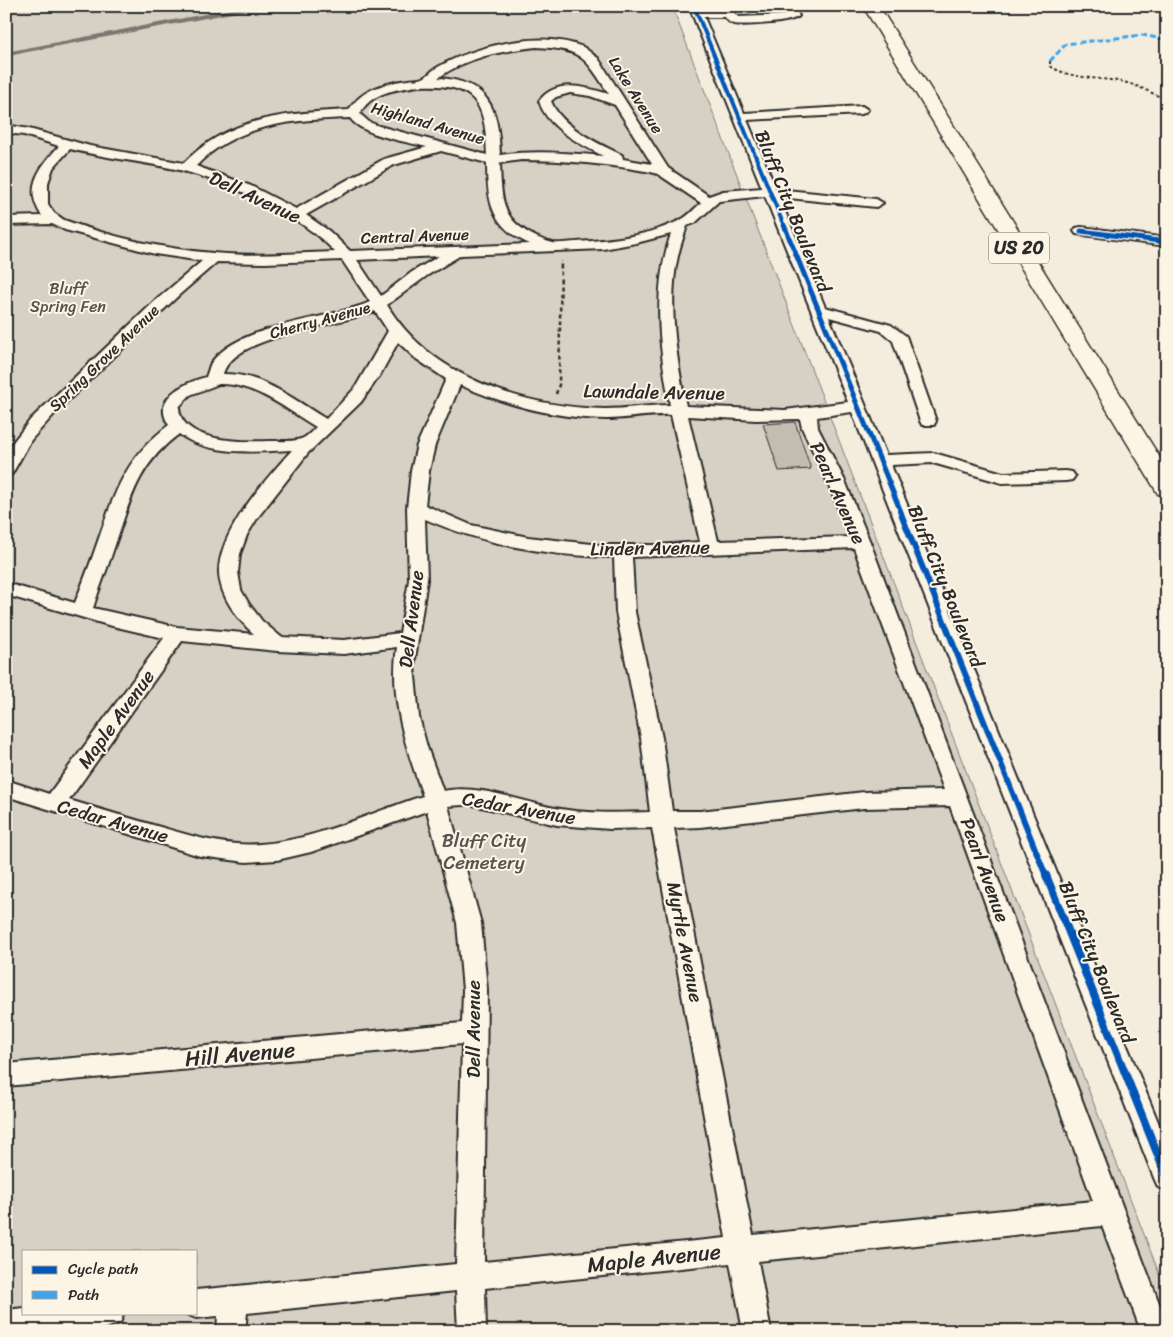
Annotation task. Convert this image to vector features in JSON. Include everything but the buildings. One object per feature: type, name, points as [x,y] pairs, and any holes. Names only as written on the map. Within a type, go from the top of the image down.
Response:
[{"type":"highway","name":"US 20","points":[[871,6],[1167,489]]},
{"type":"highway","name":"US 20","points":[[886,6],[1167,456]]},
{"type":"street","points":[[696,10],[727,10],[732,19],[736,20],[787,18],[793,16],[788,6]]},
{"type":"street","name":"Bluff City Boulevard","points":[[696,10],[880,460],[1167,1178]]},
{"type":"street","name":"Lake Avenue","points":[[426,82],[444,69],[488,52],[530,44],[571,46],[588,54],[663,171]]},
{"type":"street","name":"Highland Avenue","points":[[492,160],[368,127],[361,123],[354,114],[358,104],[377,92],[396,86],[426,82],[446,83],[464,86],[477,94],[483,100],[491,120],[495,198],[503,218],[525,236],[548,246],[561,248]]},
{"type":"street","points":[[621,103],[596,93],[582,90],[558,92],[545,101],[548,111],[562,124],[581,137],[628,163]]},
{"type":"street","points":[[739,117],[862,110]]},
{"type":"street","points":[[187,168],[209,147],[243,128],[300,118],[354,114]]},
{"type":"street","points":[[6,130],[22,131],[67,144],[47,167],[40,183],[41,204],[54,220]]},
{"type":"street","name":"Dell Avenue","points":[[67,144],[187,168],[230,183],[297,214],[328,236],[348,256],[396,331],[419,353],[455,377],[426,445],[420,471],[416,508],[418,580],[404,666],[409,717],[416,747],[436,800],[469,923],[475,990],[470,1277],[472,1331]]},
{"type":"street","points":[[297,214],[389,162],[442,146]]},
{"type":"street","points":[[492,160],[542,156],[628,163],[663,171],[709,202]]},
{"type":"street","name":"Central Avenue","points":[[54,220],[70,227],[155,250],[214,258],[265,259],[561,248],[619,242],[654,235],[681,224],[697,214],[714,198],[723,195],[769,192],[876,203]]},
{"type":"street","points":[[6,221],[54,220]]},
{"type":"street","points":[[681,224],[672,250],[666,297],[670,356],[679,411],[710,547]]},
{"type":"street","points":[[1081,231],[1165,241]]},
{"type":"street","name":"Cherry Avenue","points":[[214,379],[215,367],[220,361],[258,337],[343,317],[379,304],[438,261],[461,252]]},
{"type":"street","name":"Spring Grove Avenue","points":[[6,470],[23,438],[61,398],[172,293],[214,258]]},
{"type":"street","points":[[818,310],[886,328],[900,340],[928,421]]},
{"type":"street","points":[[277,644],[248,618],[240,606],[229,581],[229,556],[232,545],[247,518],[308,444],[349,405],[364,386],[396,331]]},
{"type":"street","name":"Lawndale Avenue","points":[[455,377],[499,394],[548,406],[604,414],[679,411],[756,415],[808,413],[857,406]]},
{"type":"street","points":[[308,444],[258,447],[233,445],[199,437],[179,426],[174,420],[172,406],[176,398],[193,386],[214,379],[234,380],[256,387],[327,427]]},
{"type":"street","name":"Pearl Avenue","points":[[808,413],[813,436],[836,481],[861,542],[958,798],[1155,1331]]},
{"type":"street","points":[[82,611],[108,538],[117,506],[131,475],[152,447],[179,426]]},
{"type":"street","points":[[880,460],[934,458],[1002,478],[1066,476]]},
{"type":"street","name":"Linden Avenue","points":[[416,508],[465,529],[486,535],[528,543],[623,552],[861,542]]},
{"type":"street","name":"Myrtle Avenue","points":[[623,552],[621,573],[626,620],[654,751],[662,821],[757,1331]]},
{"type":"street","points":[[6,589],[123,623],[177,634],[277,644],[344,647],[408,639]]},
{"type":"street","name":"Maple Avenue","points":[[54,804],[177,634]]},
{"type":"street","name":"Cedar Avenue","points":[[6,788],[200,847],[260,854],[337,834],[436,800],[459,796],[473,797],[557,817],[578,820],[662,821],[700,819],[824,803],[902,798],[958,798]]},
{"type":"street","name":"Hill Avenue","points":[[6,1075],[474,1032]]},
{"type":"street","name":"Maple Avenue","points":[[198,1304],[1111,1212]]},
{"type":"street","points":[[231,1331],[233,1301]]},
{"type":"street","points":[[6,1324],[101,1314]]},
{"type":"path","points":[[1050,61],[1049,63],[1053,68],[1065,73],[1125,82],[1167,99]]},
{"type":"path","points":[[548,406],[558,391],[559,385],[561,248]]},
{"type":"green space","name":"Bluff City Cemetery","points":[[6,6],[672,6],[1167,1294],[1167,1331],[6,1331]]},
{"type":"waterway","points":[[6,54],[258,6]]},
{"type":"waterway","points":[[1152,6],[1167,10]]},
{"type":"marked path","points":[[1050,61],[1066,44],[1142,35],[1167,40]]},
{"type":"cycle path","points":[[694,6],[880,460],[1167,1178]]},
{"type":"cycle path","points":[[1081,231],[1167,242]]},
{"type":"park label","name":"Bluff Spring Fen","points":[[68,297]]}]
